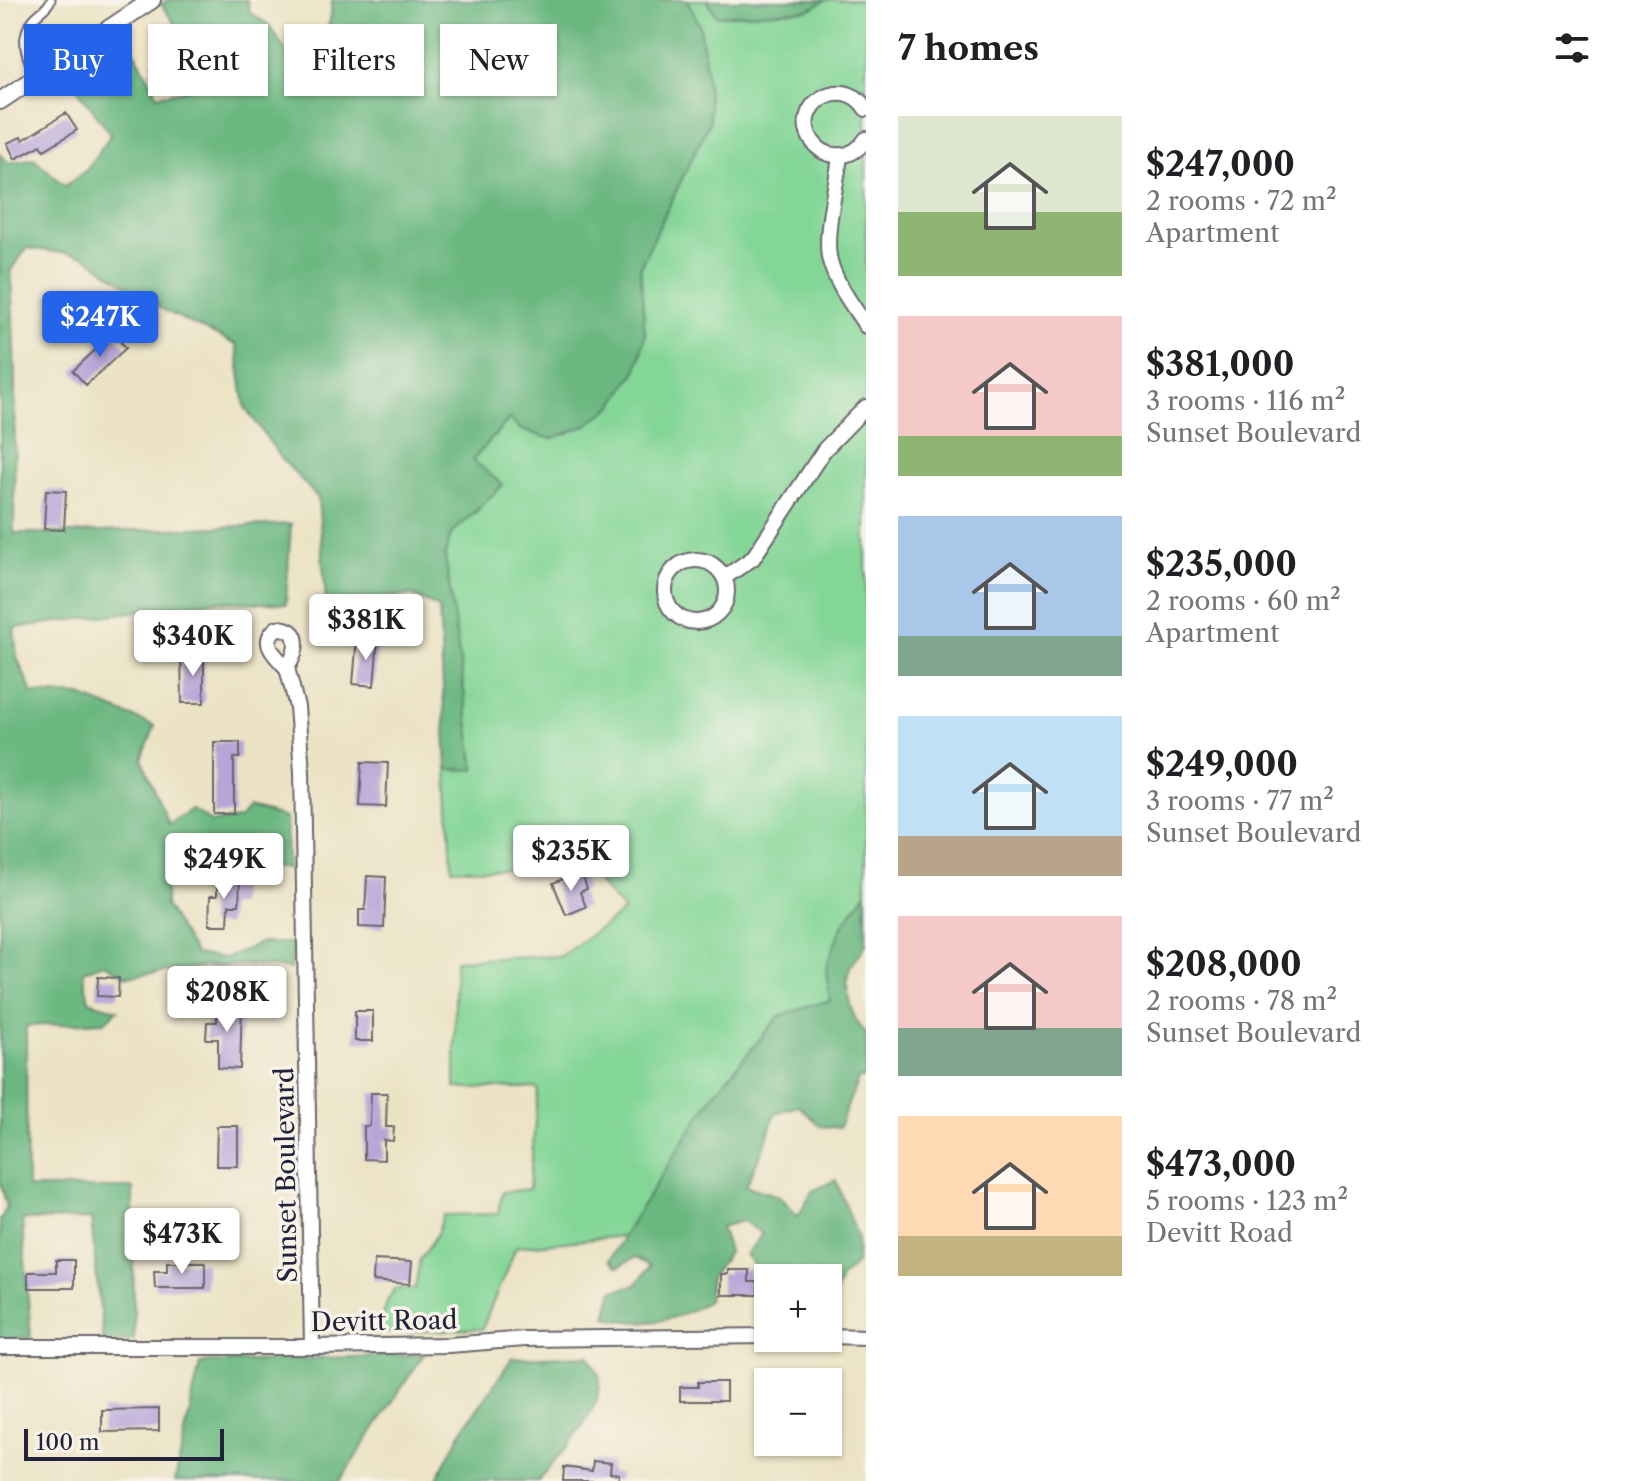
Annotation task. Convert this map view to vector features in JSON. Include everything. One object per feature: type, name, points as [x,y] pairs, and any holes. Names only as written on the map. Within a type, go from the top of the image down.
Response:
[{"type":"street","points":[[116,24],[152,0]]},
{"type":"street","points":[[0,101],[24,85]]},
{"type":"street","points":[[866,109],[857,99],[842,93],[825,95],[812,106],[807,122],[810,139],[821,151],[840,156],[858,149],[866,139]]},
{"type":"street","points":[[840,156],[830,225],[829,260],[840,285],[866,326]]},
{"type":"street","points":[[725,577],[753,558],[824,450],[866,407]]},
{"type":"street","points":[[706,561],[725,577],[727,601],[712,619],[689,622],[670,608],[666,601],[666,584],[674,569],[681,564],[706,561]]},
{"type":"street","name":"Sunset Boulevard","points":[[287,668],[297,707],[302,771],[312,1347]]},
{"type":"street","name":"Devitt Road","points":[[0,1347],[312,1347],[449,1345],[525,1339],[754,1336]]},
{"type":"street","points":[[842,1336],[866,1337]]},
{"type":"lane","points":[[30,24],[50,5],[51,0]]},
{"type":"green space","points":[[167,0],[247,0],[250,13],[268,24],[175,24],[161,4]]},
{"type":"green space","points":[[332,0],[687,0],[700,25],[709,122],[640,267],[645,336],[637,369],[613,406],[585,426],[552,439],[521,430],[509,419],[473,460],[503,485],[451,534],[445,555],[475,770],[447,769],[439,608],[412,595],[326,602],[318,498],[281,458],[245,407],[236,345],[165,311],[84,256],[27,248],[11,270],[15,374],[14,533],[291,524],[286,604],[213,601],[14,628],[17,657],[32,693],[81,696],[155,726],[142,759],[169,825],[192,809],[211,822],[240,819],[249,808],[286,818],[287,868],[225,866],[166,859],[165,905],[195,954],[225,958],[260,943],[294,943],[290,969],[247,965],[127,976],[104,964],[83,972],[89,1001],[118,1010],[104,1022],[26,1026],[27,1188],[133,1188],[134,1340],[103,1341],[91,1219],[22,1220],[31,1337],[0,1339],[0,1220],[7,1207],[0,1181],[0,154],[9,163],[34,158],[65,186],[86,170],[111,134],[83,96],[132,96],[132,47],[148,76],[148,96],[268,96],[268,24],[284,47],[284,96],[424,96],[424,24],[329,24]]},
{"type":"green space","points":[[687,0],[707,0],[717,16],[808,10],[826,0],[866,0],[866,892],[841,928],[830,1001],[779,1016],[713,1095],[623,1236],[516,1247],[482,1329],[377,1333],[388,1299],[395,1289],[415,1289],[420,1259],[436,1236],[444,1215],[498,1214],[502,1192],[529,1189],[538,1088],[455,1088],[455,960],[561,956],[624,911],[587,869],[452,869],[447,769],[475,769],[445,555],[451,534],[479,509],[473,460],[509,419],[645,336],[640,267],[709,122],[700,25]]},
{"type":"green space","points":[[707,0],[826,0],[808,10],[717,16]]},
{"type":"green space","points":[[866,892],[866,942],[850,968],[847,984],[852,1012],[866,1032],[866,1077],[858,1079],[839,1128],[820,1126],[799,1106],[775,1113],[766,1143],[746,1186],[779,1196],[798,1216],[812,1191],[836,1180],[858,1238],[857,1263],[842,1276],[842,1264],[754,1264],[754,1267],[746,1255],[762,1234],[743,1221],[721,1227],[729,1251],[711,1277],[708,1301],[683,1314],[659,1321],[634,1322],[606,1316],[613,1290],[636,1285],[650,1266],[635,1258],[618,1267],[609,1260],[713,1095],[779,1016],[830,1000],[826,968],[841,928]]},
{"type":"green space","points":[[424,1354],[340,1481],[175,1481],[200,1363]]},
{"type":"green space","points":[[589,1355],[600,1379],[594,1406],[578,1433],[538,1481],[436,1481],[461,1433],[512,1358]]},
{"type":"building","points":[[66,113],[77,130],[44,150],[41,145],[15,159],[7,143],[21,137],[23,140]]},
{"type":"building","points":[[113,333],[126,348],[86,385],[73,371]]},
{"type":"building","points":[[46,490],[66,491],[64,530],[44,529]]},
{"type":"building","points":[[357,637],[378,639],[374,686],[353,684]]},
{"type":"building","points":[[181,654],[204,654],[204,703],[182,703]]},
{"type":"building","points":[[214,742],[240,742],[240,758],[234,758],[234,814],[214,814]]},
{"type":"building","points":[[362,762],[388,763],[386,807],[360,806]]},
{"type":"building","points":[[581,872],[587,889],[580,892],[586,907],[566,915],[553,883]]},
{"type":"building","points":[[367,876],[386,877],[384,928],[359,927],[359,910],[365,910]]},
{"type":"building","points":[[217,878],[240,878],[239,905],[229,905],[228,925],[209,925],[210,896],[217,896]]},
{"type":"building","points":[[98,977],[119,978],[118,997],[97,996]]},
{"type":"building","points":[[218,1002],[242,1003],[240,1069],[218,1068],[218,1039],[206,1039],[207,1022],[217,1022]]},
{"type":"building","points":[[355,1011],[373,1011],[373,1041],[355,1041]]},
{"type":"building","points":[[371,1093],[387,1093],[386,1127],[394,1127],[393,1141],[384,1140],[384,1160],[364,1159],[364,1126],[370,1126]]},
{"type":"building","points":[[217,1126],[238,1126],[238,1166],[216,1166]]},
{"type":"building","points":[[56,1260],[74,1260],[74,1288],[28,1288],[28,1272],[56,1272]]},
{"type":"building","points":[[374,1260],[412,1262],[410,1284],[373,1281]]},
{"type":"building","points":[[167,1262],[205,1262],[205,1288],[155,1288],[154,1271],[167,1271]]},
{"type":"building","points":[[728,1270],[749,1270],[749,1282],[754,1282],[754,1295],[721,1295],[721,1274],[728,1274]]},
{"type":"building","points":[[698,1382],[726,1382],[726,1401],[680,1401],[680,1387],[698,1387]]},
{"type":"building","points":[[159,1409],[159,1431],[102,1432],[102,1410]]},
{"type":"building","points":[[593,1461],[611,1463],[610,1473],[619,1474],[618,1481],[563,1481],[564,1467],[592,1471]]}]
